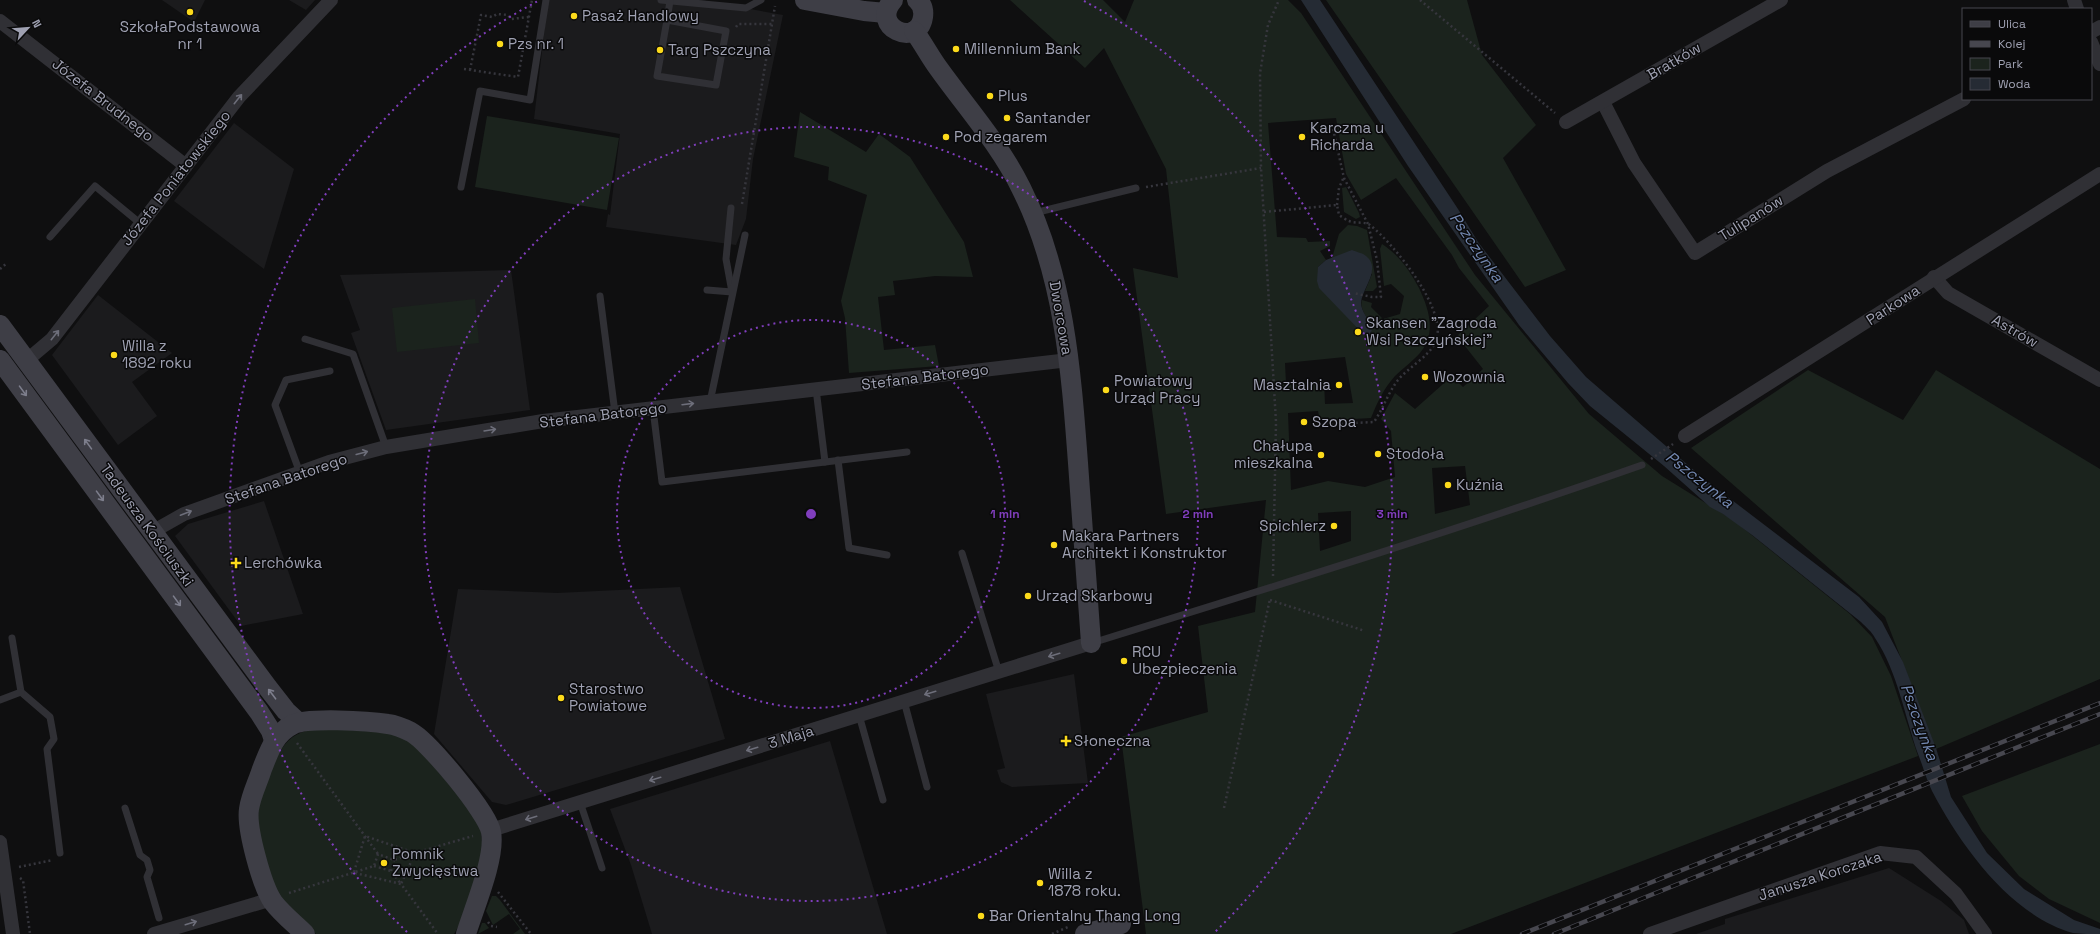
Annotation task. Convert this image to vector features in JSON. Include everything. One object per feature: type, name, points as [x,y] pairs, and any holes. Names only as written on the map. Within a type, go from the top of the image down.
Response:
[{"type":"street","name":"Józefa Poniatowskiego","points":[[26,361],[52,338],[239,97],[331,0]]},
{"type":"street","points":[[805,0],[864,11],[889,6],[889,24],[896,31],[905,33],[914,31],[921,24],[924,13],[917,0]]},
{"type":"street","name":"Bratków","points":[[1566,122],[1781,0]]},
{"type":"street","name":"Józefa Brudnego","points":[[0,21],[186,166]]},
{"type":"street","name":"Dworcowa","points":[[914,31],[939,69],[974,113],[1021,187],[1033,213],[1056,285],[1069,360],[1091,643]]},
{"type":"street","points":[[2092,44],[2100,64]]},
{"type":"street","name":"Tulipanów","points":[[1603,102],[1634,163],[1694,253],[1827,171],[1962,100]]},
{"type":"street","name":"Parkowa","points":[[1686,436],[2100,174]]},
{"type":"street","name":"Astrów","points":[[1934,278],[1948,293],[2100,380]]},
{"type":"street","name":"Tadeusza Kościuszki","points":[[0,325],[281,706],[288,733],[271,731],[259,712],[0,360]]},
{"type":"street","name":"Stefana Batorego","points":[[152,532],[160,526],[184,514],[329,462],[386,447],[543,421],[1069,360]]},
{"type":"street","name":"3 Maja","points":[[483,834],[580,802],[1091,643]]},
{"type":"street","points":[[305,934],[277,896],[262,879],[248,815],[250,802],[288,733],[310,720],[387,724],[412,732],[427,745],[476,804],[486,819],[483,834],[492,843],[490,860],[466,934]]},
{"type":"street","points":[[0,842],[13,934]]},
{"type":"street","name":"Janusza Korczaka","points":[[1650,934],[1880,853],[1916,857],[1956,894],[1985,934]]},
{"type":"street","points":[[154,934],[277,896]]},
{"type":"street","points":[[1086,934],[1121,924]]},
{"type":"lane","points":[[461,187],[480,91],[530,100],[546,0]]},
{"type":"lane","points":[[661,0],[746,8],[761,0]]},
{"type":"lane","points":[[666,20],[726,31],[716,85],[657,76],[666,20],[670,1]]},
{"type":"lane","points":[[50,237],[95,186],[141,224]]},
{"type":"lane","points":[[1033,213],[1136,188]]},
{"type":"lane","points":[[731,208],[726,259],[732,292]]},
{"type":"lane","points":[[710,402],[745,234]]},
{"type":"lane","points":[[707,290],[732,292]]},
{"type":"lane","points":[[600,296],[615,413]]},
{"type":"lane","points":[[305,339],[353,354],[386,447]]},
{"type":"lane","points":[[300,473],[275,405],[286,380],[330,371]]},
{"type":"lane","points":[[816,389],[825,462]]},
{"type":"lane","points":[[653,409],[662,482],[907,452]]},
{"type":"lane","points":[[838,460],[849,548],[888,555]]},
{"type":"lane","points":[[1091,643],[1273,587],[1536,503],[1642,465]]},
{"type":"lane","points":[[962,553],[999,672]]},
{"type":"lane","points":[[12,638],[21,692],[50,717],[54,739],[47,749],[60,852]]},
{"type":"lane","points":[[0,700],[21,692]]},
{"type":"lane","points":[[904,701],[927,786]]},
{"type":"lane","points":[[859,715],[883,800]]},
{"type":"lane","points":[[580,802],[602,868]]},
{"type":"lane","points":[[126,808],[140,855],[147,860],[150,870],[147,877],[159,918]]},
{"type":"path","points":[[464,69],[518,77],[532,0]]},
{"type":"path","points":[[1224,808],[1273,587],[1276,422],[1264,212],[1260,73],[1268,25],[1278,0]]},
{"type":"path","points":[[1420,0],[1566,122]]},
{"type":"path","points":[[741,211],[775,6]]},
{"type":"path","points":[[470,70],[481,15],[492,17],[497,14],[508,16],[511,19],[529,17]]},
{"type":"path","points":[[734,32],[738,24],[772,24]]},
{"type":"path","points":[[1333,129],[1344,178],[1368,224],[1381,285],[1381,296],[1372,297],[1353,293]]},
{"type":"path","points":[[1136,188],[1262,168]]},
{"type":"path","points":[[1317,425],[1374,422],[1385,399],[1399,380],[1435,343],[1438,324],[1425,293],[1413,273],[1392,246],[1368,224],[1349,221],[1339,214],[1337,205],[1339,188],[1344,178]]},
{"type":"path","points":[[1264,212],[1337,205]]},
{"type":"path","points":[[0,268],[7,263]]},
{"type":"path","points":[[1642,465],[1686,436]]},
{"type":"path","points":[[1270,600],[1365,631]]},
{"type":"path","points":[[288,733],[378,854],[394,860],[471,835],[483,834]]},
{"type":"path","points":[[365,836],[415,853]]},
{"type":"path","points":[[354,872],[365,836]]},
{"type":"path","points":[[13,868],[55,859],[60,852]]},
{"type":"path","points":[[401,884],[415,853]]},
{"type":"path","points":[[374,866],[378,854]]},
{"type":"path","points":[[391,871],[394,860]]},
{"type":"path","points":[[277,896],[374,866],[391,871],[438,934]]},
{"type":"path","points":[[354,872],[401,884]]},
{"type":"path","points":[[494,890],[505,899],[531,934]]},
{"type":"shaded area","name":"SzkołaPodstawowa nr 1","points":[[162,0],[205,0],[194,22]]},
{"type":"shaded area","points":[[289,0],[315,0],[306,10]]},
{"type":"shaded area","points":[[548,0],[701,0],[783,15],[753,159],[746,219],[736,245],[606,227],[608,214],[610,215],[620,134],[534,119]]},
{"type":"shaded area","points":[[234,123],[294,169],[264,269],[174,201]]},
{"type":"shaded area","points":[[511,270],[530,410],[386,430],[351,333],[360,330],[340,275]]},
{"type":"shaded area","points":[[98,295],[172,353],[132,382],[157,416],[118,445],[52,355]]},
{"type":"shaded area","points":[[264,501],[303,614],[241,626],[175,536],[188,524]]},
{"type":"shaded area","points":[[680,587],[725,739],[506,805],[492,802],[434,734],[458,589],[557,593]]},
{"type":"shaded area","points":[[1074,674],[1088,783],[1012,787],[1001,782],[997,770],[1005,768],[986,694]]},
{"type":"shaded area","points":[[830,741],[887,934],[652,934],[631,865],[610,809]]},
{"type":"shaded area","points":[[1889,868],[1941,901],[1964,920],[1969,934],[1696,934],[1725,924],[1725,919]]},
{"type":"green space","points":[[1010,0],[1103,0],[1125,22],[1134,0],[1288,0],[1301,13],[1475,275],[1589,414],[1662,476],[1733,520],[1850,614],[1872,637],[1891,676],[1918,756],[1451,934],[1146,934],[1121,737],[1208,712],[1198,626],[1255,612],[1266,500],[1166,514],[1133,268],[1178,278],[1166,169],[1104,48],[1085,68]],"holes":[[[1336,118],[1346,174],[1361,200],[1396,178],[1452,255],[1459,268],[1489,306],[1457,336],[1483,369],[1463,387],[1452,376],[1415,409],[1395,393],[1381,419],[1391,431],[1395,477],[1365,487],[1328,481],[1291,490],[1288,413],[1318,411],[1320,421],[1371,418],[1378,401],[1387,386],[1395,376],[1420,353],[1427,342],[1430,326],[1428,311],[1419,288],[1408,270],[1399,258],[1382,244],[1380,249],[1384,286],[1391,284],[1404,296],[1400,314],[1383,319],[1371,307],[1372,303],[1362,300],[1361,303],[1363,311],[1374,327],[1366,338],[1318,267],[1326,260],[1320,251],[1330,246],[1330,241],[1308,242],[1306,238],[1277,237],[1268,123]],[[1345,357],[1353,403],[1325,404],[1324,381],[1286,383],[1285,363]],[[1465,466],[1470,505],[1435,514],[1432,468]],[[1351,511],[1351,541],[1320,551],[1318,513]]]},
{"type":"green space","points":[[1326,0],[1467,0],[1482,55],[1536,125],[1503,158],[1566,270],[1525,287]]},
{"type":"green space","points":[[800,112],[866,152],[879,134],[910,157],[964,242],[973,277],[935,276],[893,281],[895,295],[878,297],[884,350],[935,345],[939,366],[849,373],[845,318],[841,301],[867,195],[828,180],[829,167],[794,157]]},
{"type":"green space","points":[[487,116],[619,138],[607,210],[475,187]]},
{"type":"green space","points":[[1346,187],[1359,213],[1360,217],[1356,219],[1344,212],[1342,188]]},
{"type":"green space","points":[[1348,225],[1357,226],[1367,230],[1377,287],[1373,291],[1365,291],[1372,274],[1332,258],[1339,234]]},
{"type":"green space","points":[[475,299],[479,343],[397,352],[392,308]]},
{"type":"green space","points":[[1808,370],[1903,420],[1936,370],[2100,469],[2100,679],[1936,749],[1885,617],[1691,448]]},
{"type":"green space","points":[[321,728],[393,733],[415,744],[477,818],[481,829],[483,852],[462,920],[454,934],[316,934],[278,894],[266,870],[260,842],[257,813],[260,797],[278,755],[288,742],[301,733]]},
{"type":"green space","points":[[2100,744],[2100,923],[2049,899],[2019,876],[1982,831],[1962,796]]},
{"type":"green space","points":[[492,896],[496,896],[500,900],[525,934],[513,934],[520,929],[509,914],[493,925],[486,911]]},
{"type":"green space","points":[[482,923],[485,923],[489,928],[478,934]]},
{"type":"water","name":"Pszczynka","points":[[1301,0],[1320,0],[1458,209],[1478,242],[1550,336],[1586,377],[1703,478],[1859,597],[1882,622],[1903,662],[1936,748],[1951,797],[1987,853],[2024,889],[2074,920],[2100,929],[2100,934],[2073,933],[2050,924],[2028,911],[2008,895],[1990,876],[1957,834],[1932,791],[1913,740],[1895,679],[1883,651],[1869,630],[1752,535],[1723,514],[1710,507],[1664,466],[1590,406],[1568,383],[1519,325],[1408,166]]},
{"type":"water","points":[[1352,250],[1366,256],[1372,267],[1372,273],[1361,303],[1364,313],[1374,327],[1367,338],[1319,288],[1317,281],[1318,267],[1326,260]]},
{"type":"railway","points":[[1522,934],[2100,703]]},
{"type":"railway","points":[[1554,934],[2100,714]]},
{"type":"place","name":"SzkołaPodstawowa nr 1","points":[[190,12]]},
{"type":"place","name":"Pasaż Handlowy","points":[[574,16]]},
{"type":"place","name":"Pzs nr. 1","points":[[500,44]]},
{"type":"place","name":"Millennium Bank","points":[[956,49]]},
{"type":"place","name":"Targ Pszczyna","points":[[660,50]]},
{"type":"place","name":"Plus","points":[[990,96]]},
{"type":"place","name":"Santander","points":[[1007,118]]},
{"type":"place","name":"Pod zegarem","points":[[946,137]]},
{"type":"place","name":"Karczma u Richarda","points":[[1302,137]]},
{"type":"place","name":"Skansen \"Zagroda Wsi Pszczyńskiej\"","points":[[1358,332]]},
{"type":"place","name":"Willa z 1892 roku","points":[[114,355]]},
{"type":"place","name":"Wozownia","points":[[1425,377]]},
{"type":"place","name":"Masztalnia","points":[[1339,385]]},
{"type":"place","name":"Powiatowy Urząd Pracy","points":[[1106,390]]},
{"type":"place","name":"Szopa","points":[[1304,422]]},
{"type":"place","name":"Stodoła","points":[[1378,454]]},
{"type":"place","name":"Chałupa mieszkalna","points":[[1321,455]]},
{"type":"place","name":"Kuźnia","points":[[1448,485]]},
{"type":"place","name":"Spichlerz","points":[[1334,526]]},
{"type":"place","name":"Makara Partners Architekt i Konstruktor","points":[[1054,545]]},
{"type":"place","name":"Lerchówka","points":[[236,563]]},
{"type":"place","name":"Urząd Skarbowy","points":[[1028,596]]},
{"type":"place","name":"RCU Ubezpieczenia","points":[[1124,661]]},
{"type":"place","name":"Starostwo Powiatowe","points":[[561,698]]},
{"type":"place","name":"Słoneczna","points":[[1066,741]]},
{"type":"place","name":"Pomnik Zwycięstwa","points":[[384,863]]},
{"type":"place","name":"Willa z 1878 roku.","points":[[1040,883]]},
{"type":"place","name":"Bar Orientalny Thang Long","points":[[981,916]]}]
